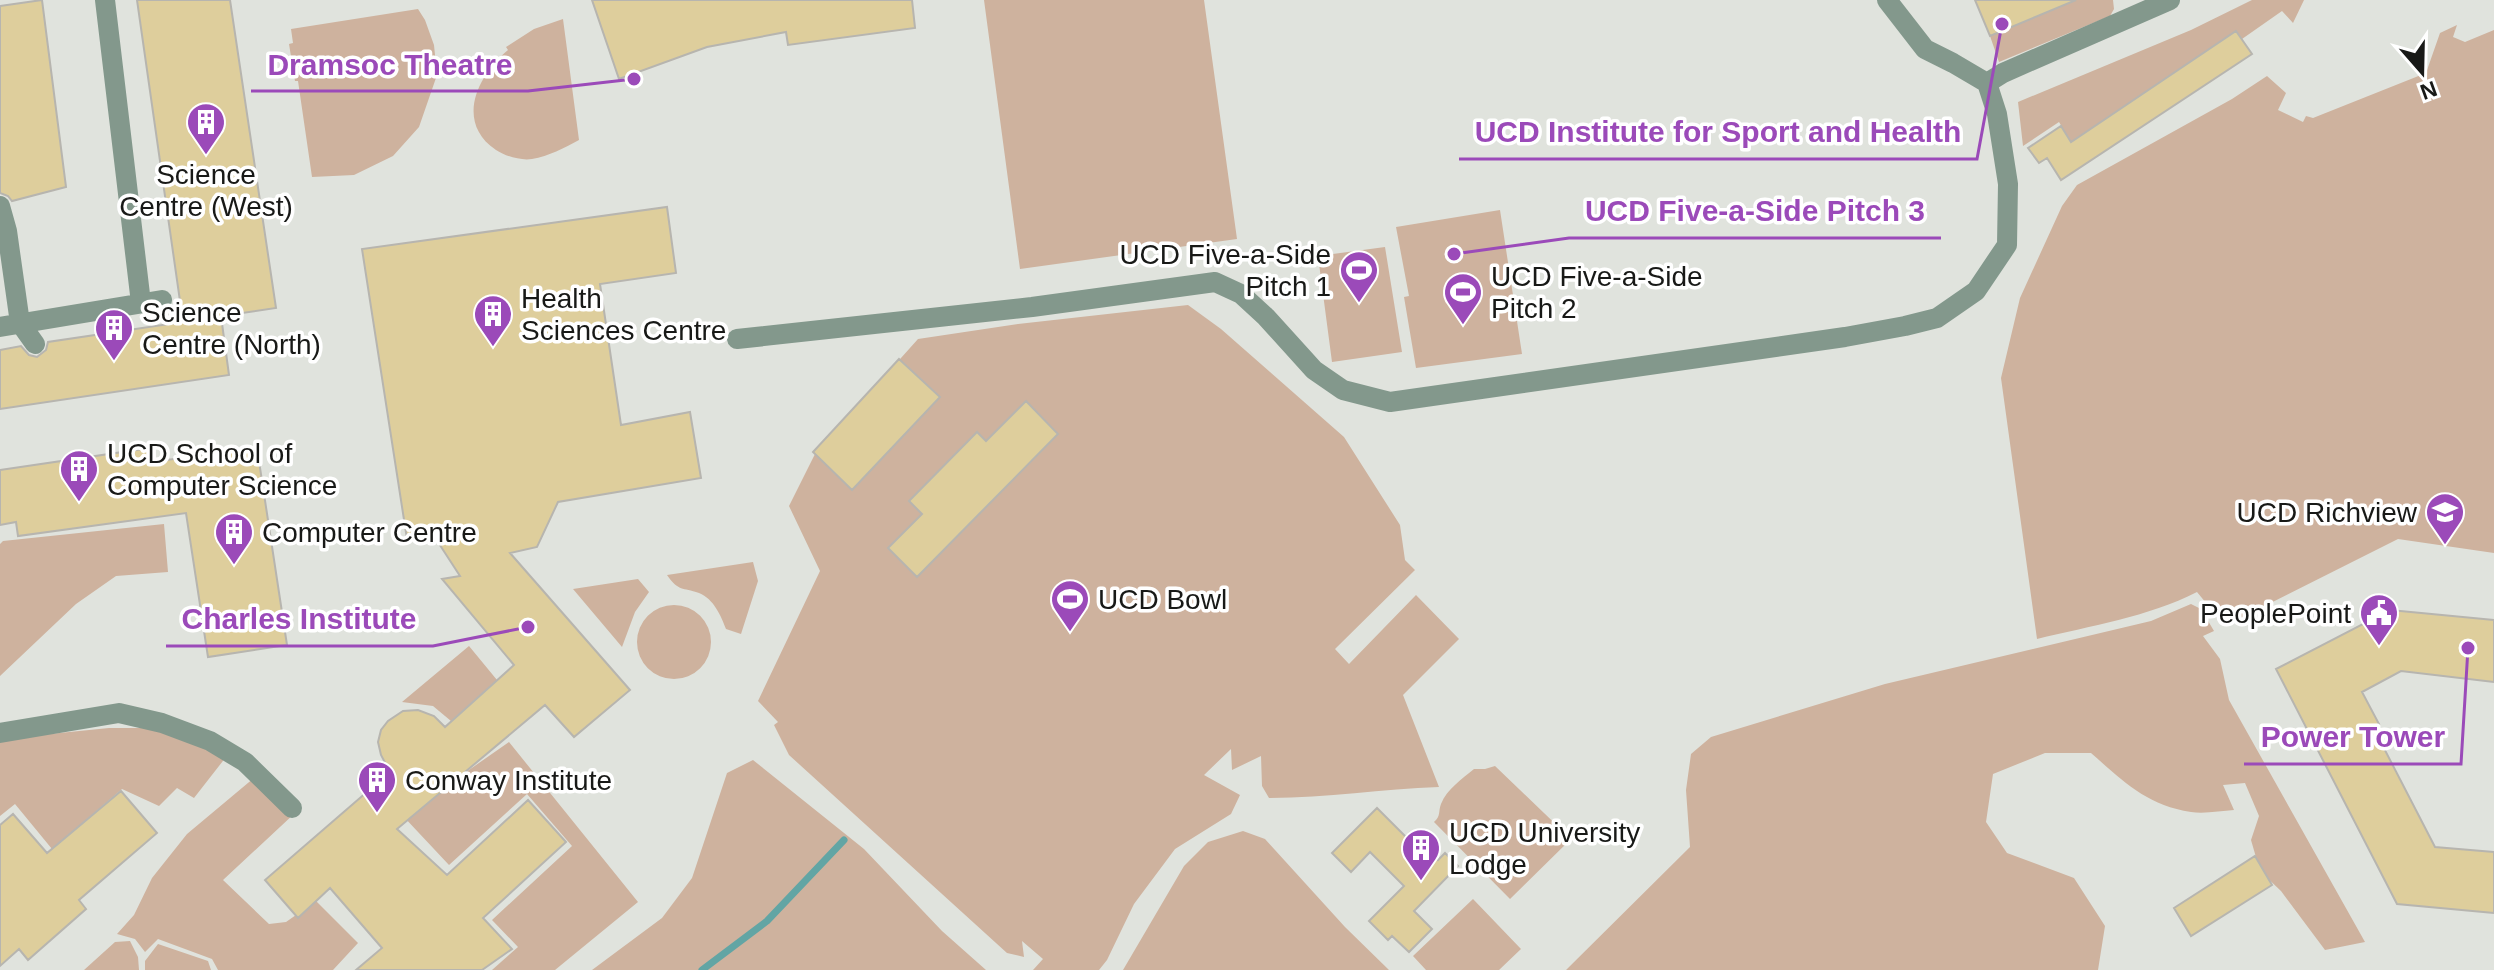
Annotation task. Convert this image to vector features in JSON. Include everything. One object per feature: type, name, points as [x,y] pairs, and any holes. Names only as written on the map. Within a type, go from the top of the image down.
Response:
[{"type":"street","points":[[105,0],[141,303]]},
{"type":"street","points":[[737,339],[1032,307],[1215,282],[1241,294],[1314,370],[1343,390],[1390,402],[1905,326],[1937,318],[1976,291],[2007,245],[2008,184],[1997,114],[1987,83],[1925,49],[1887,0]]},
{"type":"street","points":[[1987,83],[2003,73],[2170,0]]},
{"type":"street","points":[[0,206],[7,231],[10,325]]},
{"type":"street","points":[[10,325],[162,300]]},
{"type":"street","points":[[10,325],[35,344]]},
{"type":"street","points":[[0,733],[119,713],[162,723],[210,741],[245,762],[292,808]]},
{"type":"shaded area","points":[[984,0],[1204,0],[1237,239],[1020,269]]},
{"type":"shaded area","points":[[2076,0],[2113,0],[2114,9],[2110,16],[1999,62],[1990,36]]},
{"type":"shaded area","points":[[2252,0],[2304,0],[2293,23],[2282,11],[2242,39],[2236,32],[2071,142],[2059,122],[2023,146],[2018,102],[2191,30]]},
{"type":"shaded area","points":[[418,9],[434,45],[437,75],[419,127],[393,156],[354,175],[312,177],[298,81],[295,81],[289,44],[293,43],[291,29]]},
{"type":"shaded area","points":[[563,19],[579,140],[532,159],[518,159],[504,154],[483,139],[476,126],[475,99],[480,86],[487,73],[508,50],[506,47],[534,29]]},
{"type":"shaded area","points":[[2457,25],[2453,37],[2465,42],[2494,30],[2494,553],[2398,539],[2225,626],[2197,592],[2139,614],[2037,639],[2001,378],[2020,298],[2062,206],[2077,185],[2232,99],[2267,76],[2286,93],[2278,110],[2303,122],[2306,116],[2313,118],[2426,73],[2440,33]]},
{"type":"shaded area","points":[[1500,210],[1522,354],[1416,368],[1404,297],[1409,296],[1396,227]]},
{"type":"shaded area","name":"UCD Five-a-Side Pitch 1","points":[[1385,247],[1402,352],[1332,362],[1318,256]]},
{"type":"shaded area","name":"UCD Bowl","points":[[1188,305],[1221,329],[1344,437],[1400,525],[1405,560],[1415,570],[1335,649],[1349,664],[1416,595],[1459,639],[1403,695],[1439,787],[1269,798],[1262,786],[1261,756],[1232,770],[1231,749],[1204,775],[1240,795],[1231,814],[1175,849],[1134,904],[1099,970],[1033,970],[1043,959],[1022,941],[1024,957],[1007,953],[789,755],[774,725],[778,722],[758,701],[820,571],[789,506],[815,454],[918,339]]},
{"type":"shaded area","points":[[164,524],[168,572],[116,576],[76,604],[0,676],[0,544],[3,541]]},
{"type":"shaded area","points":[[753,562],[758,581],[741,634],[726,629],[709,599],[678,587],[667,575]]},
{"type":"shaded area","points":[[638,579],[649,592],[635,612],[622,647],[573,589]]},
{"type":"shaded area","points":[[2191,604],[2201,609],[2214,631],[2203,636],[2220,659],[2229,700],[2365,942],[2325,950],[2281,891],[2260,871],[2251,840],[2259,816],[2245,783],[2223,785],[2234,810],[2191,812],[2148,798],[2091,753],[2045,753],[1993,774],[1986,822],[2007,853],[2074,878],[2105,926],[2098,970],[1566,970],[1690,847],[1686,790],[1691,754],[1711,737],[1885,684],[2151,621]]},
{"type":"shaded area","points":[[674,605],[695,611],[705,621],[711,642],[705,663],[695,673],[674,679],[653,673],[643,663],[637,642],[643,621],[653,611]]},
{"type":"shaded area","points":[[469,646],[497,680],[451,721],[433,706],[402,702]]},
{"type":"shaded area","points":[[109,728],[144,728],[187,737],[226,757],[194,798],[177,788],[159,806],[122,789],[52,849],[15,804],[0,816],[0,739]]},
{"type":"shaded area","points":[[509,742],[638,902],[555,970],[492,970],[518,947],[492,920],[572,846],[527,794],[449,865],[403,816]]},
{"type":"shaded area","points":[[753,760],[864,849],[942,931],[986,970],[592,970],[662,918],[692,878],[727,773]]},
{"type":"shaded area","points":[[1495,766],[1571,839],[1510,899],[1434,822],[1444,799],[1455,785],[1474,769]]},
{"type":"shaded area","points":[[261,772],[295,813],[223,880],[269,924],[286,922],[316,901],[358,943],[333,970],[218,970],[212,959],[158,939],[145,952],[135,939],[117,934],[134,915],[152,878],[187,834]]},
{"type":"shaded area","points":[[1243,831],[1265,839],[1389,970],[1123,970],[1184,866],[1208,842]]},
{"type":"shaded area","points":[[1473,899],[1521,949],[1499,970],[1426,970],[1413,956]]},
{"type":"shaded area","points":[[130,941],[138,957],[139,970],[84,970],[115,942]]},
{"type":"shaded area","points":[[158,944],[208,961],[211,970],[145,970],[145,961]]},
{"type":"building","points":[[42,0],[66,187],[12,201],[0,193],[0,6]]},
{"type":"building","name":"Science Centre (West)","points":[[137,0],[230,0],[276,308],[221,316],[229,375],[0,409],[0,350],[21,346],[29,355],[37,357],[46,350],[48,342],[183,322]]},
{"type":"building","points":[[592,0],[912,0],[915,28],[788,45],[786,32],[707,47],[619,79]]},
{"type":"building","points":[[1975,0],[2076,0],[1990,36]]},
{"type":"building","points":[[2236,31],[2252,54],[2061,180],[2047,158],[2039,163],[2028,148],[2061,126],[2071,142]]},
{"type":"building","points":[[667,207],[676,273],[600,284],[621,425],[690,412],[701,478],[558,502],[537,547],[510,553],[630,690],[574,737],[545,705],[397,829],[447,875],[528,800],[566,842],[483,918],[512,949],[482,970],[356,970],[382,948],[330,888],[298,918],[265,880],[390,772],[378,742],[381,730],[388,721],[403,711],[418,710],[434,716],[445,727],[514,665],[442,579],[460,576],[434,536],[407,539],[362,249]]},
{"type":"building","points":[[899,359],[940,397],[852,490],[813,452]]},
{"type":"building","points":[[1026,401],[1058,434],[917,577],[888,548],[922,514],[909,501],[977,432],[986,441]]},
{"type":"building","points":[[150,448],[152,462],[257,448],[287,645],[208,657],[186,513],[18,536],[16,522],[0,525],[0,470]]},
{"type":"building","points":[[2390,610],[2494,620],[2494,682],[2401,671],[2362,692],[2379,724],[2373,727],[2435,847],[2494,852],[2494,913],[2397,904],[2276,669]]},
{"type":"building","points":[[121,791],[157,833],[79,900],[86,909],[28,960],[19,949],[0,966],[0,825],[13,814],[47,853]]},
{"type":"building","name":"UCD University Lodge","points":[[1377,808],[1406,837],[1410,833],[1438,860],[1445,853],[1458,866],[1414,911],[1432,929],[1409,952],[1392,936],[1388,940],[1369,921],[1404,886],[1370,852],[1351,872],[1332,853]]},
{"type":"building","points":[[2255,856],[2272,885],[2191,936],[2174,908]]},
{"type":"waterway","points":[[702,970],[767,921],[844,840]]},
{"type":"place","name":"UCD Institute for Sport and Health","points":[[2002,24]]},
{"type":"place","name":"Dramsoc Theatre","points":[[634,79]]},
{"type":"place","name":"Science Centre (West)","points":[[206,156]]},
{"type":"place","name":"UCD Five-a-Side Pitch 3","points":[[1454,254]]},
{"type":"place","name":"UCD Five-a-Side Pitch 1","points":[[1359,304]]},
{"type":"place","name":"UCD Five-a-Side Pitch 2","points":[[1463,326]]},
{"type":"place","name":"Health Sciences Centre","points":[[493,348]]},
{"type":"place","name":"Science Centre (North)","points":[[114,362]]},
{"type":"place","name":"UCD School of Computer Science","points":[[79,503]]},
{"type":"place","name":"UCD Richview","points":[[2445,546]]},
{"type":"place","name":"Computer Centre","points":[[234,566]]},
{"type":"place","name":"Charles Institute","points":[[528,627]]},
{"type":"place","name":"UCD Bowl","points":[[1070,633]]},
{"type":"place","name":"PeoplePoint","points":[[2379,647]]},
{"type":"place","name":"Power Tower","points":[[2468,648]]},
{"type":"place","name":"Conway Institute","points":[[377,814]]},
{"type":"place","name":"UCD University Lodge","points":[[1421,882]]}]
